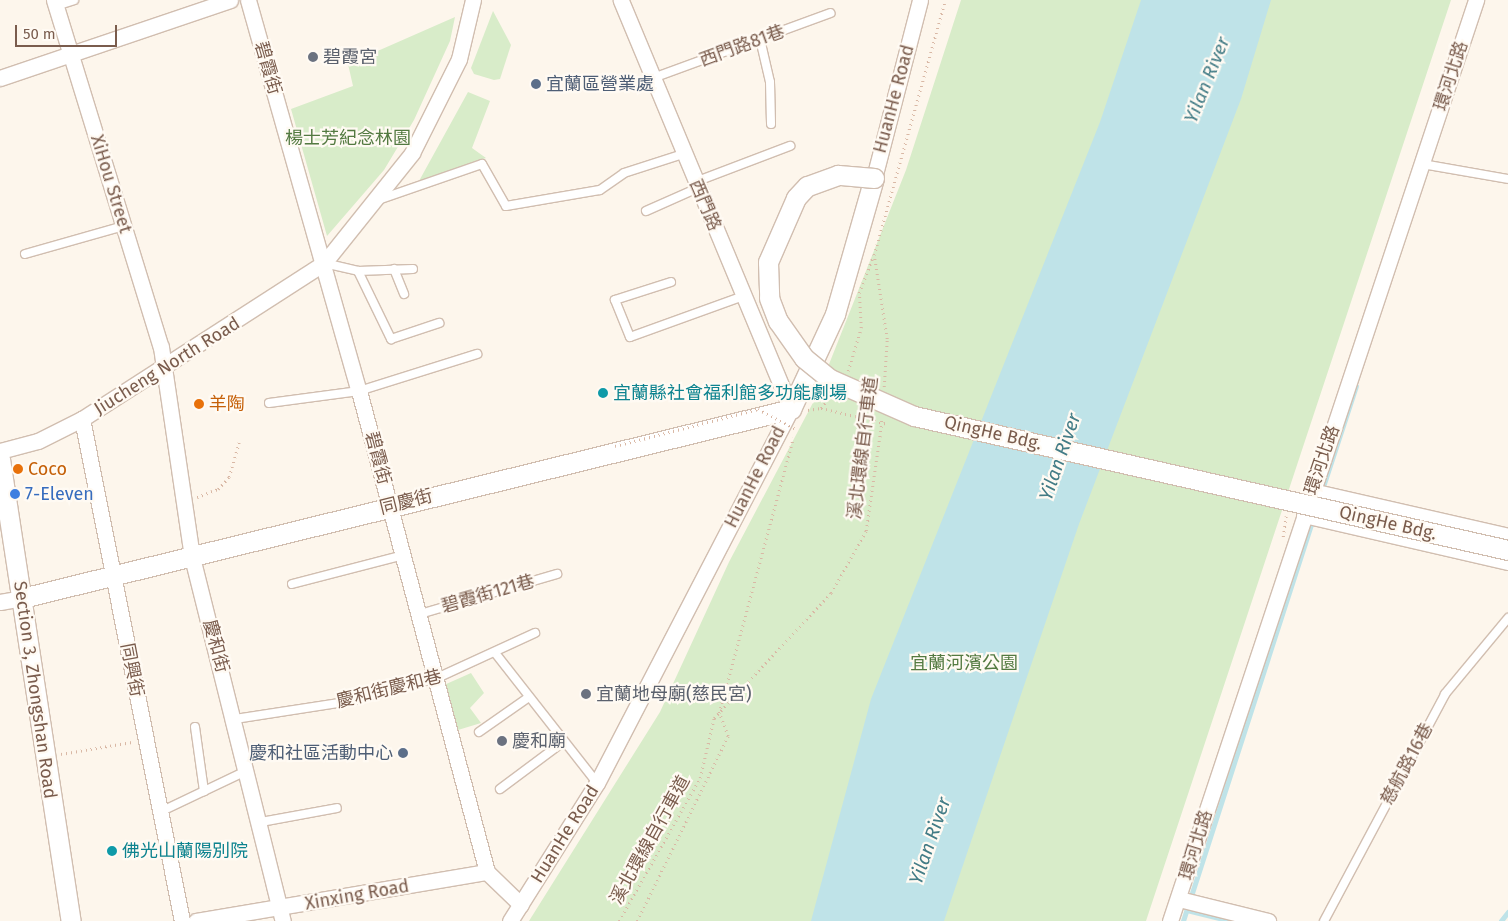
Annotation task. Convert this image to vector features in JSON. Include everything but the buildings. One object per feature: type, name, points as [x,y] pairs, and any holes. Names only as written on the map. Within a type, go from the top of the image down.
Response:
[{"type":"street","points":[[0,78],[230,0]]},
{"type":"street","name":"碧霞街","points":[[248,0],[324,262],[488,872],[521,906]]},
{"type":"street","name":"Jiucheng North Road","points":[[0,451],[38,441],[82,419],[165,368],[324,262],[378,200],[412,153],[442,99],[459,59],[473,0]]},
{"type":"street","name":"HuanHe Road","points":[[510,921],[597,783],[798,416],[836,314],[874,178],[920,0]]},
{"type":"street","name":"環河北路","points":[[1170,921],[1179,899],[1304,515],[1476,0]]},
{"type":"street","name":"西門路","points":[[623,1],[683,154],[798,416]]},
{"type":"street","name":"XiHou Street","points":[[55,3],[124,226],[165,368]]},
{"type":"street","name":"QingHe Bdg.","points":[[874,178],[828,176],[807,186],[796,198],[768,262],[769,298],[778,321],[804,358],[830,379],[914,416],[1508,550]]},
{"type":"street","name":"慶和街","points":[[165,368],[192,557],[249,770],[282,915]]},
{"type":"street","name":"同慶街","points":[[22,598],[391,506],[798,416]]},
{"type":"street","name":"同興街","points":[[82,419],[182,921]]},
{"type":"street","name":"Section 3, Zhongshan Road","points":[[0,459],[44,757],[72,921]]},
{"type":"street","points":[[1312,491],[1508,536]]},
{"type":"street","points":[[1304,515],[1508,562]]},
{"type":"street","points":[[0,602],[22,598]]},
{"type":"street","name":"Xinxing Road","points":[[196,921],[282,915],[488,872]]},
{"type":"street","points":[[1179,899],[1268,921]]},
{"type":"lane","points":[[55,3],[74,0]]},
{"type":"lane","name":"西門路81巷","points":[[653,78],[831,13]]},
{"type":"lane","points":[[760,39],[770,82],[771,124]]},
{"type":"lane","points":[[646,211],[697,185],[790,146]]},
{"type":"lane","points":[[378,200],[482,164],[506,206],[600,190],[624,173],[683,154]]},
{"type":"lane","points":[[1422,164],[1508,179]]},
{"type":"lane","points":[[25,254],[124,226]]},
{"type":"lane","points":[[324,262],[358,271],[413,268]]},
{"type":"lane","points":[[394,269],[404,294]]},
{"type":"lane","points":[[358,271],[391,339],[439,323]]},
{"type":"lane","points":[[671,282],[615,300],[630,337],[744,296]]},
{"type":"lane","points":[[269,403],[359,391],[477,354]]},
{"type":"lane","points":[[292,584],[404,555]]},
{"type":"lane","name":"碧霞街121巷","points":[[420,614],[557,574]]},
{"type":"lane","name":"慈航路16巷","points":[[1324,921],[1445,694],[1508,618]]},
{"type":"lane","name":"慶和街慶和巷","points":[[235,719],[351,701],[437,678],[496,654],[535,633]]},
{"type":"lane","points":[[496,654],[597,783]]},
{"type":"lane","points":[[479,732],[529,697]]},
{"type":"lane","points":[[195,727],[204,791]]},
{"type":"lane","points":[[500,789],[563,742]]},
{"type":"lane","points":[[160,812],[249,770]]},
{"type":"lane","points":[[261,822],[337,808]]},
{"type":"path","name":"溪北環線自行車道","points":[[883,396],[887,339],[874,254],[945,0]]},
{"type":"path","points":[[847,375],[861,328],[859,293],[874,254]]},
{"type":"path","points":[[637,921],[728,736],[719,712],[798,416],[805,411],[821,408],[836,388]]},
{"type":"path","points":[[615,446],[758,409],[796,429]]},
{"type":"path","name":"溪北環線自行車道","points":[[619,921],[700,778],[714,718],[831,593],[866,531],[882,415]]},
{"type":"path","points":[[184,500],[218,489],[228,477],[239,442]]},
{"type":"path","points":[[1286,515],[1280,536],[1289,539]]},
{"type":"path","points":[[44,757],[146,739]]},
{"type":"green space","name":"宜蘭河濱公園","points":[[961,0],[1451,0],[1146,921],[529,921],[660,712],[729,562],[816,397],[906,170]]},
{"type":"green space","points":[[493,11],[511,45],[500,79],[494,80],[474,74],[471,68]]},
{"type":"green space","name":"楊士芳紀念林園","points":[[455,17],[450,41],[414,120],[384,170],[327,236],[291,109],[353,86],[348,64]]},
{"type":"green space","points":[[468,92],[490,101],[472,148],[486,158],[419,181]]},
{"type":"green space","points":[[471,673],[484,693],[470,708],[481,723],[458,730],[444,685]]},
{"type":"water","name":"Yilan River","points":[[1141,0],[1271,0],[1241,99],[1079,524],[944,921],[811,921],[871,699],[1100,122]]},
{"type":"waterway","points":[[1322,490],[1356,386]]},
{"type":"waterway","points":[[1183,921],[1313,519]]},
{"type":"waterway","points":[[1187,910],[1231,921]]},
{"type":"waterway","points":[[1501,921],[1508,912]]},
{"type":"place","name":"碧霞宮","points":[[313,57]]},
{"type":"place","name":"宜蘭區營業處","points":[[536,84]]},
{"type":"place","name":"宜蘭縣社會福利館多功能劇場","points":[[603,393]]},
{"type":"place","name":"羊陶","points":[[199,404]]},
{"type":"place","name":"Coco","points":[[18,469]]},
{"type":"place","name":"7-Eleven","points":[[15,494]]},
{"type":"place","name":"宜蘭地母廟(慈民宮)","points":[[586,694]]},
{"type":"place","name":"慶和廟","points":[[502,741]]},
{"type":"place","name":"慶和社區活動中心","points":[[403,753]]},
{"type":"place","name":"佛光山蘭陽別院","points":[[112,851]]}]
